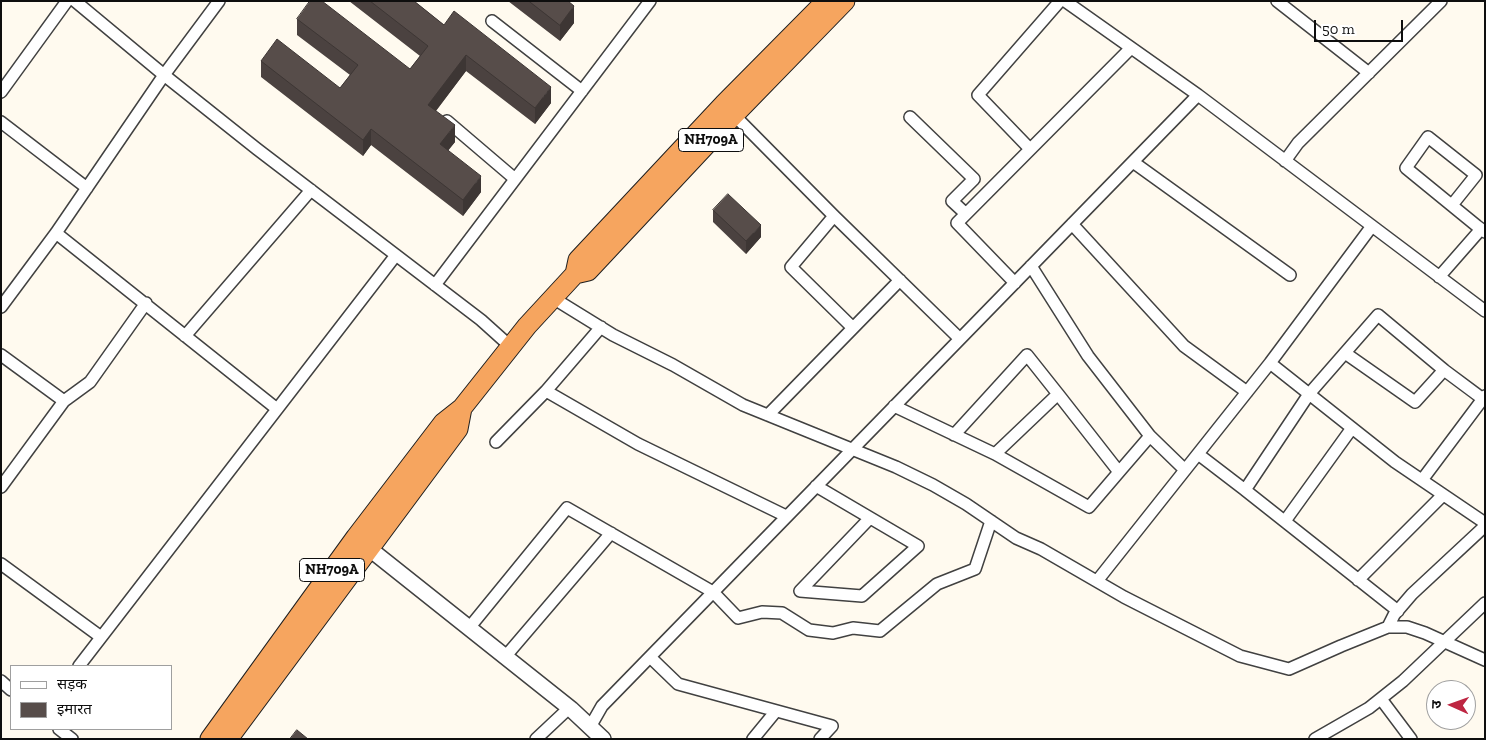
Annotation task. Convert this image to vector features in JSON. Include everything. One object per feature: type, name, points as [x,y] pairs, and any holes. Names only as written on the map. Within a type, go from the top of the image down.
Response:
[{"type":"highway","name":"NH709A","points":[[729,110],[826,1]]},
{"type":"highway","name":"NH709A","points":[[228,739],[443,423],[462,408],[527,326],[575,274],[578,260],[729,110],[845,1]]},
{"type":"highway","name":"NH709A","points":[[210,739],[363,542]]},
{"type":"street","points":[[1,92],[68,1]]},
{"type":"street","points":[[75,1],[164,75],[435,284],[511,346]]},
{"type":"street","points":[[1,307],[56,233],[164,75],[219,1]]},
{"type":"street","points":[[435,284],[650,1]]},
{"type":"street","points":[[1030,149],[978,95],[1060,1]]},
{"type":"street","points":[[1065,1],[1198,95],[1485,311]]},
{"type":"street","points":[[1277,1],[1368,73]]},
{"type":"street","points":[[1285,161],[1298,143],[1441,1]]},
{"type":"street","points":[[492,21],[582,91]]},
{"type":"street","points":[[1015,282],[957,223],[1131,48]]},
{"type":"street","points":[[590,727],[602,706],[1198,95]]},
{"type":"street","points":[[729,110],[960,339]]},
{"type":"street","points":[[910,117],[974,179],[952,202],[966,214]]},
{"type":"street","points":[[447,121],[515,179]]},
{"type":"street","points":[[1,122],[87,188]]},
{"type":"street","points":[[1439,277],[1482,226],[1452,205],[1406,168],[1428,137],[1476,175],[1452,205]]},
{"type":"street","points":[[1133,162],[1290,275]]},
{"type":"street","points":[[185,336],[311,190]]},
{"type":"street","points":[[834,216],[790,268],[853,328]]},
{"type":"street","points":[[1072,224],[1184,346],[1247,392]]},
{"type":"street","points":[[1096,581],[1270,363],[1372,226]]},
{"type":"street","points":[[56,233],[277,409]]},
{"type":"street","points":[[80,665],[396,255]]},
{"type":"street","points":[[1031,266],[1088,356],[1150,436],[1185,470]]},
{"type":"street","points":[[768,415],[900,280]]},
{"type":"street","points":[[553,298],[601,327],[743,405],[896,467],[933,485],[966,504],[1016,538],[1042,549],[1096,581],[1240,656],[1289,669],[1388,627],[1407,627],[1426,633],[1485,660]]},
{"type":"street","points":[[1,487],[64,401],[90,382],[146,303]]},
{"type":"street","points":[[1245,490],[1309,394],[1378,315],[1444,370],[1484,397],[1422,480]]},
{"type":"street","points":[[496,442],[546,392],[601,327]]},
{"type":"street","points":[[1345,353],[1415,402],[1444,370]]},
{"type":"street","points":[[1,355],[64,401]]},
{"type":"street","points":[[954,435],[1026,355],[1119,472]]},
{"type":"street","points":[[1270,363],[1395,462],[1485,525],[1412,594],[1394,616],[1388,627]]},
{"type":"street","points":[[546,392],[638,444],[786,516]]},
{"type":"street","points":[[995,454],[1058,394]]},
{"type":"street","points":[[894,406],[995,454],[1089,506],[1150,436]]},
{"type":"street","points":[[1285,522],[1352,428]]},
{"type":"street","points":[[1198,454],[1398,611]]},
{"type":"street","points":[[816,486],[918,546],[862,596],[800,592],[870,518]]},
{"type":"street","points":[[1358,580],[1443,495]]},
{"type":"street","points":[[469,628],[567,508],[713,592],[738,618],[762,612],[782,613],[809,630],[833,633],[853,628],[880,631],[937,584],[975,569],[991,521]]},
{"type":"street","points":[[505,657],[611,533]]},
{"type":"street","points":[[363,542],[569,708],[603,739]]},
{"type":"street","points":[[1,564],[101,637]]},
{"type":"street","points":[[1321,737],[1369,708],[1403,681],[1485,603]]},
{"type":"street","points":[[650,657],[678,684],[832,726],[820,739]]},
{"type":"street","points":[[1380,699],[1411,739]]},
{"type":"street","points":[[536,739],[569,708]]},
{"type":"street","points":[[753,739],[776,711]]},
{"type":"street","points":[[60,730],[72,739]]},
{"type":"building","points":[[310,1],[322,1],[410,69],[428,46],[370,1],[414,1],[444,25],[454,11],[551,87],[535,108],[466,55],[428,105],[455,125],[440,144],[481,176],[463,200],[371,129],[363,140],[261,61],[277,39],[340,88],[358,65],[297,19]]},
{"type":"building","points":[[529,1],[568,1],[574,6],[560,25]]},
{"type":"building","points":[[728,194],[761,225],[746,241],[713,210]]},
{"type":"building","points":[[297,730],[308,739],[290,739]]}]
